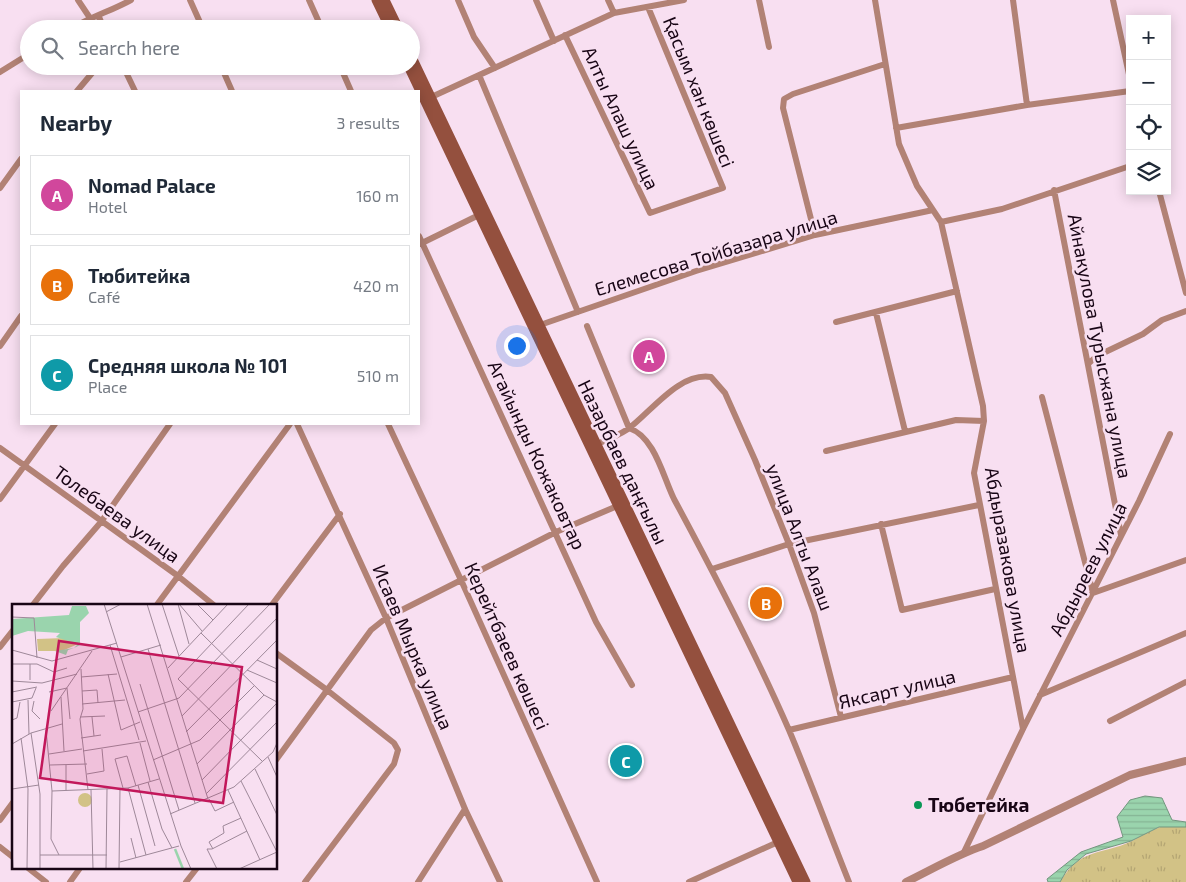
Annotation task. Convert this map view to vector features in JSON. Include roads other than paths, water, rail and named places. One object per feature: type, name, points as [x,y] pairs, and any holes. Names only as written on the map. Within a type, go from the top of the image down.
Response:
[{"type":"main road","points":[[376,0],[386,20]]},
{"type":"main road","points":[[385,0],[394,20]]},
{"type":"main road","name":"Назарбаев даңғылы","points":[[413,75],[428,99]]},
{"type":"main road","name":"Назарбаев даңғылы","points":[[419,75],[428,99],[621,504],[806,882]]},
{"type":"main road","name":"Назарбаев даңғылы","points":[[482,213],[540,326],[597,444],[621,504],[797,882]]},
{"type":"street","points":[[78,0],[90,18]]},
{"type":"street","points":[[86,20],[99,17],[131,0]]},
{"type":"street","points":[[190,0],[199,20]]},
{"type":"street","points":[[309,0],[318,20]]},
{"type":"street","points":[[458,0],[474,37],[495,68]]},
{"type":"street","name":"Алты Алаш улица","points":[[536,0],[554,40]]},
{"type":"street","points":[[608,0],[614,13]]},
{"type":"street","points":[[428,99],[614,13],[665,2],[684,0]]},
{"type":"street","points":[[759,0],[770,47]]},
{"type":"street","name":"Абдыразакова улица","points":[[875,0],[899,144],[917,186],[940,222],[958,292],[982,406],[984,422],[974,473],[1023,729]]},
{"type":"street","points":[[1013,0],[1027,105]]},
{"type":"street","points":[[1113,0],[1126,60]]},
{"type":"street","name":"Қасым хан көшесі","points":[[648,7],[723,188],[650,213]]},
{"type":"street","name":"Алты Алаш улица","points":[[565,35],[650,213]]},
{"type":"street","points":[[0,72],[20,60]]},
{"type":"street","points":[[814,234],[783,108],[784,100],[794,94],[885,64]]},
{"type":"street","points":[[78,90],[90,75]]},
{"type":"street","points":[[127,75],[135,90]]},
{"type":"street","points":[[225,75],[232,90]]},
{"type":"street","points":[[344,75],[351,90]]},
{"type":"street","points":[[478,75],[578,312]]},
{"type":"street","points":[[896,128],[1027,105],[1126,92]]},
{"type":"street","points":[[0,188],[20,160]]},
{"type":"street","points":[[940,222],[1002,209],[1126,167]]},
{"type":"street","name":"Айнакулова Турысжана улица","points":[[1054,190],[1122,536]]},
{"type":"street","points":[[1160,195],[1186,293]]},
{"type":"street","name":"Елемесова Тойбазара улица","points":[[540,326],[696,271],[814,234],[933,210]]},
{"type":"street","points":[[420,244],[482,213]]},
{"type":"street","name":"Агайынды Кожаковтар","points":[[420,244],[556,532],[596,622],[632,685]]},
{"type":"street","points":[[836,322],[958,292]]},
{"type":"street","points":[[1089,364],[1097,356],[1143,334],[1162,320],[1186,311]]},
{"type":"street","points":[[876,313],[905,431]]},
{"type":"street","points":[[0,346],[20,317]]},
{"type":"street","points":[[587,326],[630,428],[639,432],[646,440],[673,497],[712,569],[789,730],[849,882]]},
{"type":"street","name":"улица Алты Алаш","points":[[630,428],[638,418],[685,381],[700,377],[711,377],[725,393],[789,544],[814,613],[841,717]]},
{"type":"street","points":[[1042,397],[1093,593],[1186,560]]},
{"type":"street","points":[[826,451],[956,420],[984,422]]},
{"type":"street","points":[[0,499],[54,425]]},
{"type":"street","points":[[34,604],[62,566],[101,522],[169,425]]},
{"type":"street","points":[[157,604],[289,425]]},
{"type":"street","name":"Исаев Мырка улица","points":[[297,425],[340,514],[386,618],[465,809],[500,882]]},
{"type":"street","name":"Керейтбаеев көшесі","points":[[388,425],[461,580],[597,882]]},
{"type":"street","points":[[597,444],[630,428]]},
{"type":"street","name":"Абдыреев улица","points":[[964,852],[1040,695],[1122,536],[1170,434]]},
{"type":"street","name":"Толебаева улица","points":[[0,448],[178,576],[213,604]]},
{"type":"street","points":[[278,757],[371,630],[386,618],[556,532],[621,504]]},
{"type":"street","points":[[712,569],[789,544],[980,505]]},
{"type":"street","points":[[272,604],[340,514]]},
{"type":"street","points":[[881,524],[902,610],[995,590]]},
{"type":"street","points":[[0,647],[12,632]]},
{"type":"street","points":[[1040,695],[1186,633]]},
{"type":"street","points":[[278,654],[328,690],[394,743],[398,750],[394,764],[305,882]]},
{"type":"street","name":"Яксарт улица","points":[[789,730],[1013,677]]},
{"type":"street","points":[[1110,722],[1186,682]]},
{"type":"street","points":[[906,882],[951,861],[964,852],[983,846],[1130,775],[1186,761]]},
{"type":"street","points":[[0,820],[12,805]]},
{"type":"street","points":[[418,882],[465,809]]},
{"type":"street","points":[[688,882],[778,842]]},
{"type":"street","points":[[0,847],[12,856]]},
{"type":"street","points":[[31,870],[46,882]]},
{"type":"street","points":[[70,882],[79,870]]},
{"type":"street","points":[[186,882],[195,870]]},
{"type":"place","name":"Nomad Palace","points":[[649,356]]},
{"type":"place","name":"Тюбитейка","points":[[766,603]]},
{"type":"place","name":"Средняя школа № 101","points":[[626,761]]},
{"type":"place","name":"Тюбетейка","points":[[918,805]]}]
